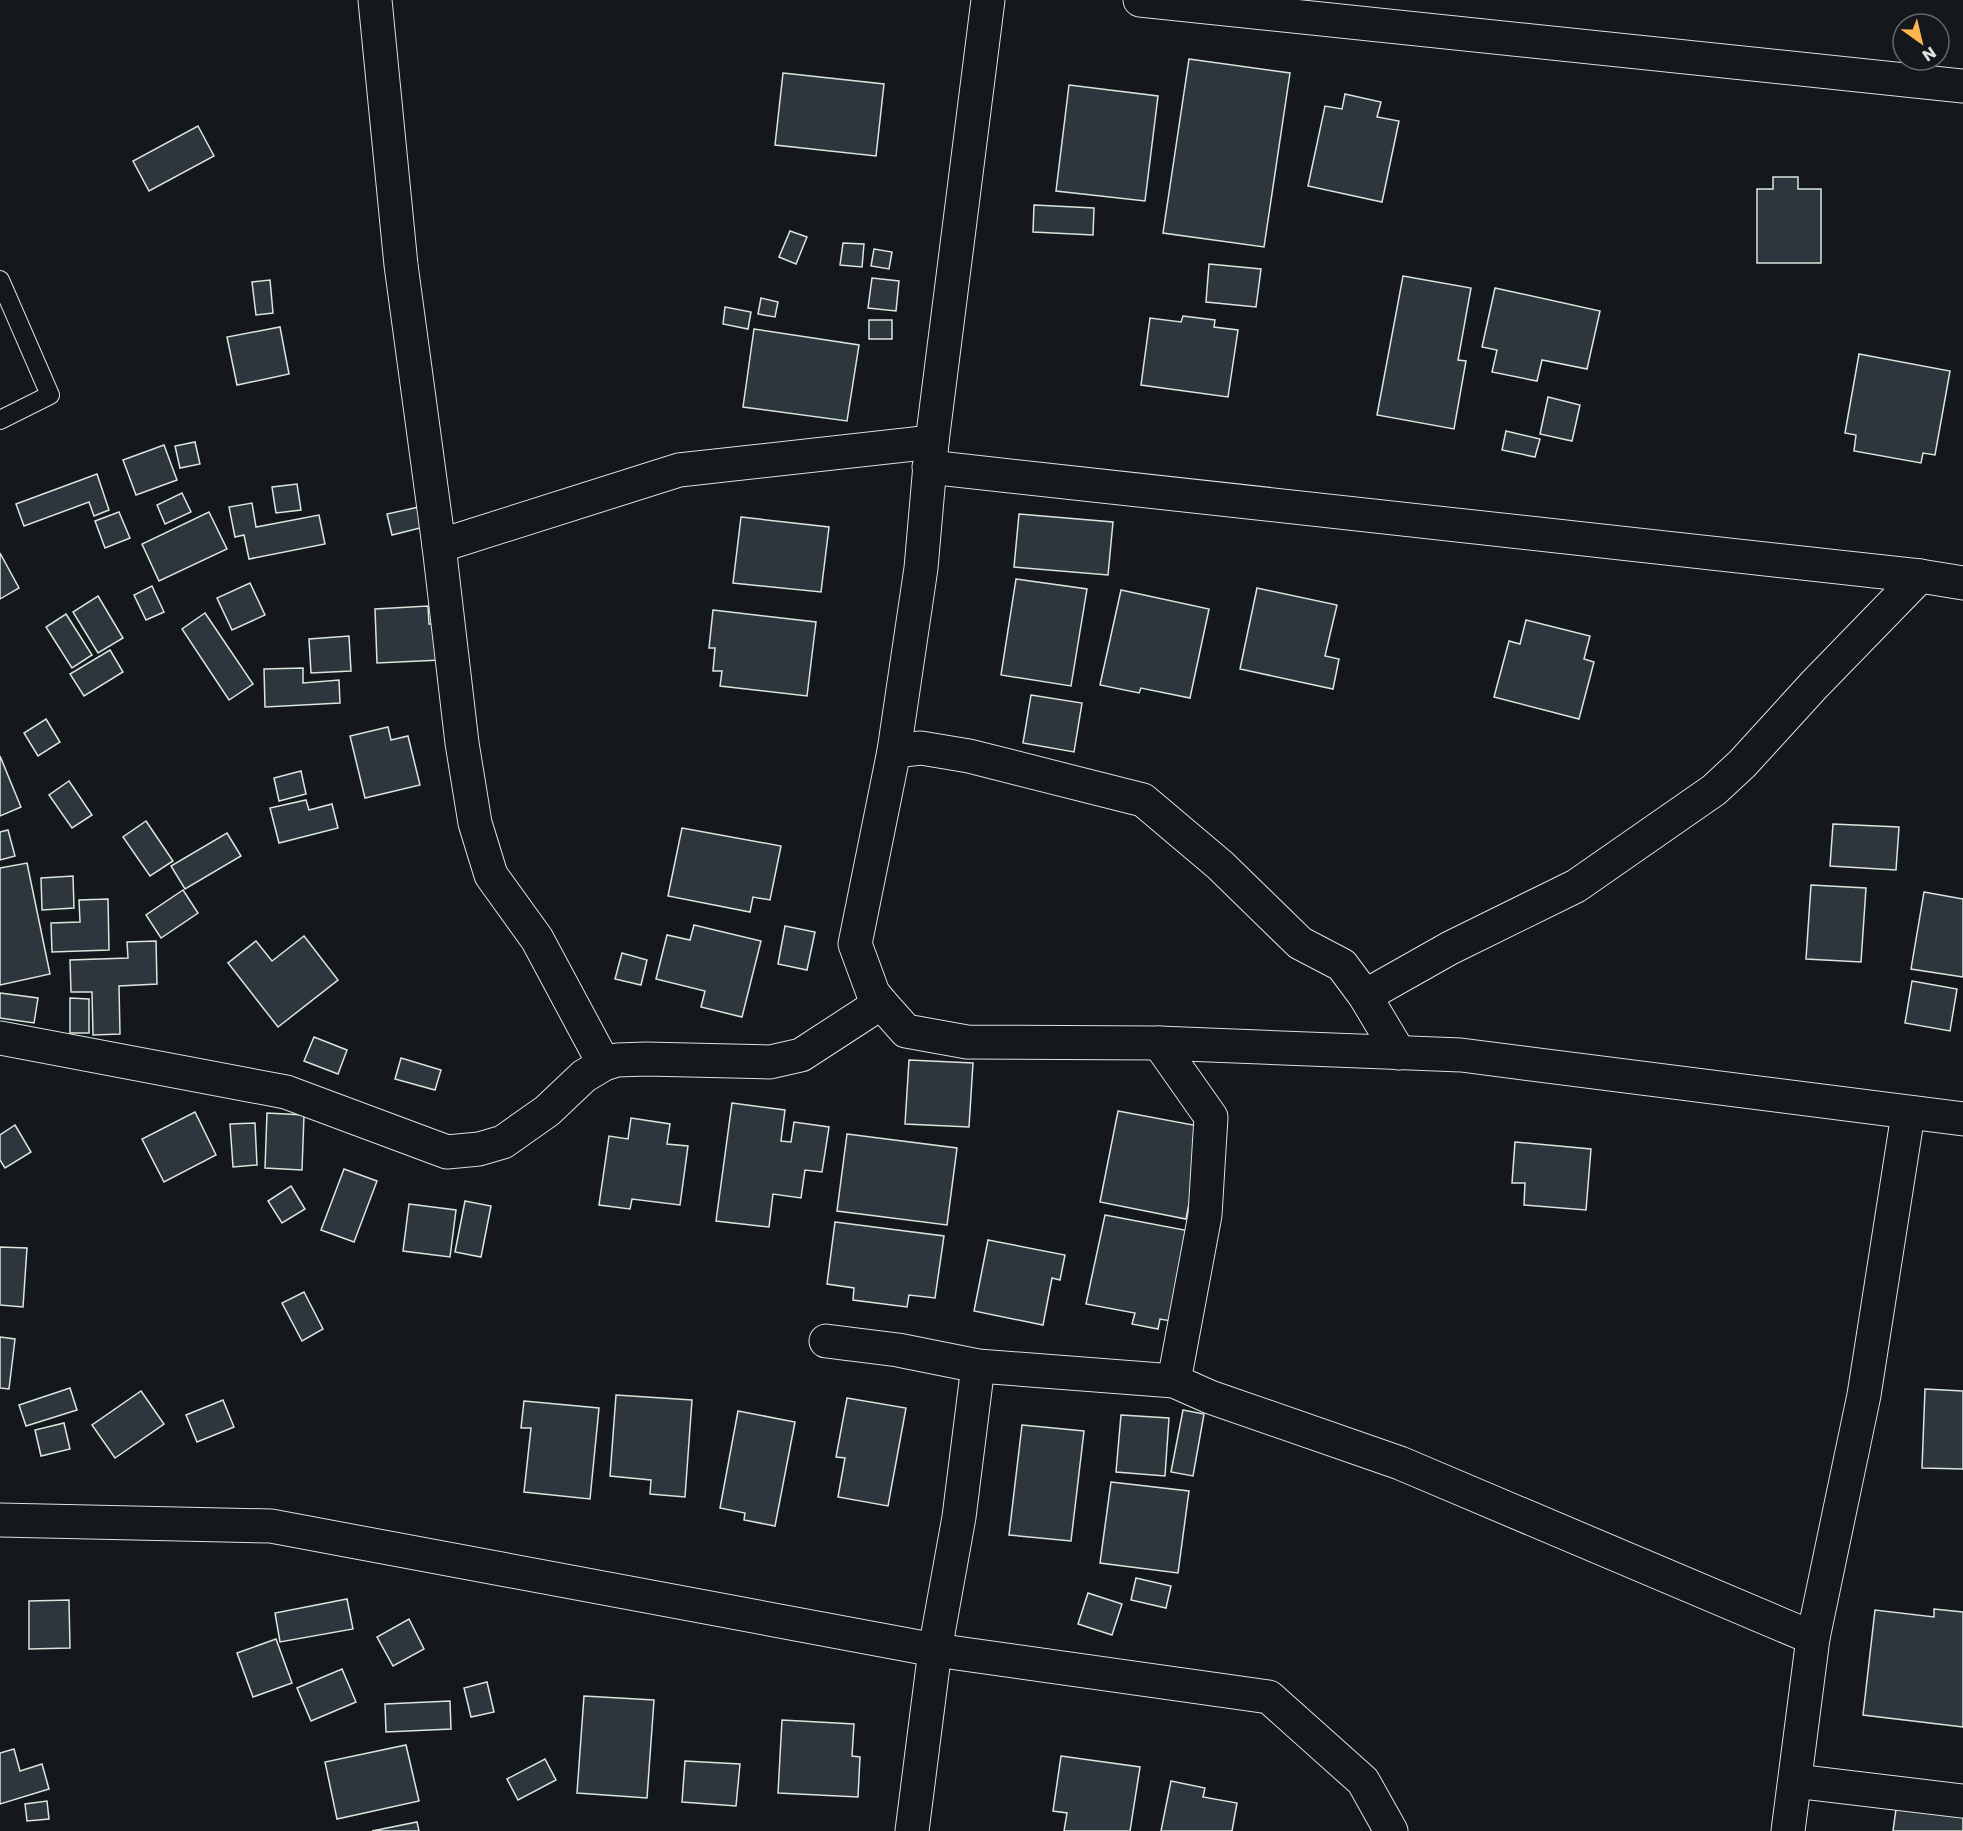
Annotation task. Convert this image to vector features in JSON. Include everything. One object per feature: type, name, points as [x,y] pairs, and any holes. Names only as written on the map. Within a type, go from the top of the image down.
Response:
[{"type":"street","points":[[375,0],[401,265],[439,546],[462,743],[475,824],[491,875],[537,939],[604,1064]]},
{"type":"street","points":[[988,0],[931,454],[921,568],[894,751],[855,944],[873,993],[881,1004],[906,1030],[967,1042],[1159,1044],[1461,1055],[1908,1114],[1963,1119]]},
{"type":"street","points":[[1140,0],[1963,86]]},
{"type":"street","points":[[439,546],[679,470],[931,454],[1920,576],[1962,576]]},
{"type":"street","points":[[1365,996],[1450,948],[1576,886],[1714,790],[1743,764],[1815,684],[1920,576]]},
{"type":"street","points":[[894,751],[921,748],[969,756],[1143,800],[1220,865],[1300,943],[1342,965],[1365,996],[1399,1053]]},
{"type":"street","points":[[0,1038],[286,1092],[447,1152],[479,1149],[503,1142],[547,1111],[584,1076],[604,1064],[617,1060],[646,1059],[770,1062],[801,1055],[881,1004]]},
{"type":"street","points":[[1159,1044],[1211,1117],[1205,1215],[1174,1381]]},
{"type":"street","points":[[1788,1831],[1813,1638],[1864,1395],[1908,1114]]},
{"type":"street","points":[[826,1341],[898,1350],[978,1366],[1174,1381],[1210,1397],[1400,1463],[1813,1638]]},
{"type":"street","points":[[912,1831],[935,1650],[959,1517],[978,1366]]},
{"type":"street","points":[[0,1520],[271,1526],[935,1650],[1269,1697],[1363,1781],[1390,1831]]},
{"type":"street","points":[[1795,1781],[1963,1801]]},
{"type":"lane","points":[[0,280],[50,395],[0,420]]},
{"type":"building","points":[[1189,59],[1290,73],[1264,247],[1163,233]]},
{"type":"building","points":[[783,73],[884,84],[876,156],[775,145]]},
{"type":"building","points":[[1069,85],[1158,96],[1145,201],[1056,191]]},
{"type":"building","points":[[1345,94],[1381,102],[1377,117],[1399,121],[1382,202],[1308,186],[1325,106],[1342,109]]},
{"type":"building","points":[[198,126],[214,156],[149,191],[133,161]]},
{"type":"building","points":[[1773,177],[1798,177],[1798,189],[1821,189],[1821,263],[1757,263],[1757,189],[1773,189]]},
{"type":"building","points":[[1034,205],[1094,208],[1093,235],[1033,232]]},
{"type":"building","points":[[790,231],[807,237],[796,264],[779,257]]},
{"type":"building","points":[[843,243],[864,244],[862,267],[840,265]]},
{"type":"building","points":[[874,249],[892,252],[889,269],[871,266]]},
{"type":"building","points":[[1209,264],[1261,269],[1256,307],[1206,302]]},
{"type":"building","points":[[1403,276],[1471,288],[1458,360],[1466,361],[1454,429],[1377,415]]},
{"type":"building","points":[[872,278],[899,281],[896,311],[868,308]]},
{"type":"building","points":[[270,280],[273,313],[256,315],[252,282]]},
{"type":"building","points":[[1495,288],[1600,311],[1587,369],[1542,360],[1537,381],[1492,372],[1497,350],[1482,347]]},
{"type":"building","points":[[761,298],[778,302],[775,317],[758,314]]},
{"type":"building","points":[[725,307],[751,312],[748,329],[723,324]]},
{"type":"building","points":[[1183,316],[1215,320],[1214,327],[1238,330],[1228,397],[1141,385],[1150,318],[1181,322]]},
{"type":"building","points":[[869,320],[892,320],[892,339],[869,339]]},
{"type":"building","points":[[280,327],[289,374],[237,385],[227,337]]},
{"type":"building","points":[[754,329],[859,345],[847,421],[743,407]]},
{"type":"building","points":[[1859,354],[1950,371],[1935,455],[1923,453],[1921,463],[1854,451],[1856,435],[1845,433]]},
{"type":"building","points":[[1548,397],[1580,405],[1572,441],[1540,434]]},
{"type":"building","points":[[1506,431],[1540,439],[1535,457],[1502,450]]},
{"type":"building","points":[[195,442],[200,464],[180,468],[175,446]]},
{"type":"building","points":[[164,445],[177,480],[136,495],[123,460]]},
{"type":"building","points":[[97,474],[109,510],[94,516],[89,502],[24,526],[16,504]]},
{"type":"building","points":[[297,484],[301,510],[276,513],[272,487]]},
{"type":"building","points":[[182,493],[191,512],[165,524],[157,505]]},
{"type":"building","points":[[252,503],[256,527],[319,515],[325,544],[249,559],[244,535],[235,537],[229,507]]},
{"type":"building","points":[[419,507],[424,527],[392,535],[387,514]]},
{"type":"building","points":[[119,512],[130,538],[105,548],[95,521]]},
{"type":"building","points":[[209,512],[227,549],[159,581],[142,544]]},
{"type":"building","points":[[1019,514],[1113,522],[1108,575],[1014,567]]},
{"type":"building","points":[[741,517],[829,527],[821,592],[733,583]]},
{"type":"building","points":[[0,553],[19,588],[0,599]]},
{"type":"building","points":[[1016,579],[1087,589],[1071,686],[1001,675]]},
{"type":"building","points":[[250,583],[265,615],[232,630],[217,598]]},
{"type":"building","points":[[152,586],[164,612],[146,620],[134,595]]},
{"type":"building","points":[[1257,588],[1337,605],[1325,656],[1339,659],[1333,689],[1240,669]]},
{"type":"building","points":[[1121,590],[1209,609],[1190,698],[1141,688],[1139,693],[1100,685]]},
{"type":"building","points":[[98,596],[123,638],[98,653],[73,612]]},
{"type":"building","points":[[428,606],[429,624],[439,624],[441,660],[377,663],[375,609]]},
{"type":"building","points":[[713,610],[816,622],[807,696],[720,686],[722,671],[713,671],[715,648],[709,648]]},
{"type":"building","points":[[205,613],[253,684],[229,700],[182,629]]},
{"type":"building","points":[[66,614],[92,655],[72,668],[46,627]]},
{"type":"building","points":[[1526,620],[1590,636],[1584,659],[1594,662],[1579,719],[1494,697],[1509,641],[1520,644]]},
{"type":"building","points":[[349,636],[351,671],[311,673],[309,639]]},
{"type":"building","points":[[110,650],[123,672],[84,696],[70,674]]},
{"type":"building","points":[[303,668],[303,683],[339,680],[340,703],[265,707],[264,669]]},
{"type":"building","points":[[1031,695],[1082,703],[1074,752],[1023,743]]},
{"type":"building","points":[[46,719],[60,742],[38,756],[24,733]]},
{"type":"building","points":[[388,727],[391,740],[408,736],[420,785],[365,798],[350,736]]},
{"type":"building","points":[[0,756],[21,807],[0,816]]},
{"type":"building","points":[[301,771],[306,794],[279,801],[274,778]]},
{"type":"building","points":[[69,781],[92,815],[72,828],[49,795]]},
{"type":"building","points":[[306,800],[309,810],[332,804],[338,828],[279,843],[270,808]]},
{"type":"building","points":[[146,821],[173,861],[150,876],[123,837]]},
{"type":"building","points":[[1833,824],[1899,827],[1896,870],[1830,866]]},
{"type":"building","points":[[682,828],[781,846],[770,900],[753,897],[750,912],[668,896]]},
{"type":"building","points":[[8,830],[15,856],[0,860],[0,832]]},
{"type":"building","points":[[227,833],[241,856],[185,889],[171,866]]},
{"type":"building","points":[[27,863],[50,974],[0,985],[0,868]]},
{"type":"building","points":[[73,876],[74,908],[42,910],[41,878]]},
{"type":"building","points":[[1811,885],[1866,888],[1861,962],[1806,959]]},
{"type":"building","points":[[183,890],[198,913],[161,938],[146,915]]},
{"type":"building","points":[[1924,892],[1963,899],[1963,977],[1911,969]]},
{"type":"building","points":[[108,899],[109,950],[52,952],[51,923],[80,922],[79,900]]},
{"type":"building","points":[[694,925],[761,941],[742,1017],[701,1007],[705,991],[656,979],[667,935],[690,940]]},
{"type":"building","points":[[785,926],[815,932],[807,970],[778,964]]},
{"type":"building","points":[[304,936],[338,980],[278,1027],[228,963],[256,941],[272,961]]},
{"type":"building","points":[[156,941],[157,984],[119,986],[120,1034],[93,1035],[92,992],[71,992],[70,960],[128,958],[127,942]]},
{"type":"building","points":[[622,953],[647,960],[641,985],[615,979]]},
{"type":"building","points":[[1912,981],[1957,989],[1950,1031],[1905,1023]]},
{"type":"building","points":[[0,993],[38,998],[34,1023],[0,1018]]},
{"type":"building","points":[[70,998],[89,999],[89,1033],[70,1033]]},
{"type":"building","points":[[314,1037],[347,1050],[338,1074],[304,1061]]},
{"type":"building","points":[[401,1058],[441,1070],[435,1090],[395,1079]]},
{"type":"building","points":[[909,1060],[973,1063],[969,1127],[905,1124]]},
{"type":"building","points":[[732,1103],[785,1110],[781,1141],[791,1142],[794,1122],[829,1127],[822,1172],[805,1170],[801,1198],[773,1194],[769,1227],[716,1221]]},
{"type":"building","points":[[1118,1111],[1204,1127],[1186,1219],[1100,1202]]},
{"type":"building","points":[[195,1112],[216,1155],[164,1182],[142,1139]]},
{"type":"building","points":[[267,1113],[304,1115],[302,1170],[265,1168]]},
{"type":"building","points":[[631,1118],[670,1124],[667,1144],[688,1146],[680,1205],[632,1199],[630,1209],[599,1205],[609,1136],[628,1139]]},
{"type":"building","points":[[255,1123],[257,1165],[233,1167],[230,1124]]},
{"type":"building","points":[[15,1125],[31,1152],[5,1168],[0,1160],[0,1135]]},
{"type":"building","points":[[847,1134],[957,1148],[947,1225],[837,1211]]},
{"type":"building","points":[[1515,1142],[1591,1149],[1586,1210],[1524,1205],[1525,1183],[1512,1183]]},
{"type":"building","points":[[344,1169],[377,1181],[354,1242],[321,1230]]},
{"type":"building","points":[[291,1186],[305,1209],[282,1223],[268,1201]]},
{"type":"building","points":[[465,1201],[491,1206],[481,1257],[455,1252]]},
{"type":"building","points":[[409,1204],[456,1210],[450,1257],[403,1251]]},
{"type":"building","points":[[1105,1215],[1195,1232],[1177,1322],[1160,1319],[1158,1329],[1132,1324],[1135,1313],[1086,1304]]},
{"type":"building","points":[[835,1222],[944,1236],[935,1298],[909,1295],[907,1307],[853,1300],[854,1288],[827,1284]]},
{"type":"building","points":[[988,1240],[1065,1255],[1060,1280],[1052,1278],[1043,1325],[974,1311]]},
{"type":"building","points":[[0,1247],[27,1248],[23,1307],[0,1305]]},
{"type":"building","points":[[304,1292],[323,1329],[302,1341],[282,1303]]},
{"type":"building","points":[[0,1337],[15,1339],[9,1389],[0,1388]]},
{"type":"building","points":[[70,1388],[77,1410],[26,1426],[19,1405]]},
{"type":"building","points":[[1925,1389],[1963,1391],[1963,1469],[1922,1468]]},
{"type":"building","points":[[141,1391],[164,1424],[115,1458],[92,1425]]},
{"type":"building","points":[[616,1395],[692,1400],[685,1497],[650,1494],[651,1480],[610,1476]]},
{"type":"building","points":[[847,1398],[906,1408],[888,1506],[838,1497],[845,1458],[836,1457]]},
{"type":"building","points":[[223,1400],[234,1427],[197,1442],[186,1415]]},
{"type":"building","points":[[524,1401],[599,1408],[590,1499],[524,1492],[531,1428],[521,1428]]},
{"type":"building","points":[[1183,1410],[1204,1414],[1193,1476],[1171,1472]]},
{"type":"building","points":[[738,1411],[795,1422],[775,1526],[744,1520],[745,1513],[720,1508]]},
{"type":"building","points":[[1121,1415],[1169,1418],[1165,1476],[1116,1472]]},
{"type":"building","points":[[64,1423],[70,1449],[41,1456],[35,1430]]},
{"type":"building","points":[[1022,1425],[1084,1431],[1071,1541],[1009,1535]]},
{"type":"building","points":[[1111,1482],[1189,1491],[1178,1573],[1100,1563]]},
{"type":"building","points":[[1136,1578],[1171,1586],[1166,1608],[1131,1600]]},
{"type":"building","points":[[1088,1593],[1122,1604],[1112,1635],[1078,1624]]},
{"type":"building","points":[[347,1599],[353,1629],[280,1642],[275,1613]]},
{"type":"building","points":[[69,1600],[70,1648],[29,1649],[29,1601]]},
{"type":"building","points":[[1934,1609],[1963,1612],[1963,1727],[1863,1715],[1875,1610],[1934,1617]]},
{"type":"building","points":[[409,1619],[424,1649],[393,1666],[377,1637]]},
{"type":"building","points":[[276,1639],[292,1683],[253,1697],[237,1653]]},
{"type":"building","points":[[342,1669],[356,1702],[311,1721],[297,1688]]},
{"type":"building","points":[[487,1682],[494,1712],[471,1717],[464,1688]]},
{"type":"building","points":[[584,1696],[654,1700],[647,1798],[577,1793]]},
{"type":"building","points":[[450,1701],[451,1729],[386,1732],[385,1704]]},
{"type":"building","points":[[782,1720],[854,1724],[852,1756],[860,1757],[858,1797],[778,1793]]},
{"type":"building","points":[[406,1745],[419,1801],[337,1819],[325,1762]]},
{"type":"building","points":[[14,1749],[20,1771],[42,1764],[49,1789],[0,1804],[0,1753]]},
{"type":"building","points":[[1061,1756],[1140,1767],[1130,1831],[1064,1831],[1067,1813],[1053,1811]]},
{"type":"building","points":[[545,1759],[556,1780],[518,1800],[507,1779]]},
{"type":"building","points":[[685,1761],[740,1764],[736,1806],[682,1802]]},
{"type":"building","points":[[1171,1781],[1205,1788],[1203,1797],[1237,1803],[1232,1831],[1161,1831]]},
{"type":"building","points":[[47,1801],[49,1819],[27,1821],[25,1804]]},
{"type":"building","points":[[1897,1802],[1963,1810],[1963,1831],[1893,1831]]},
{"type":"building","points":[[417,1822],[419,1831],[372,1831]]}]
